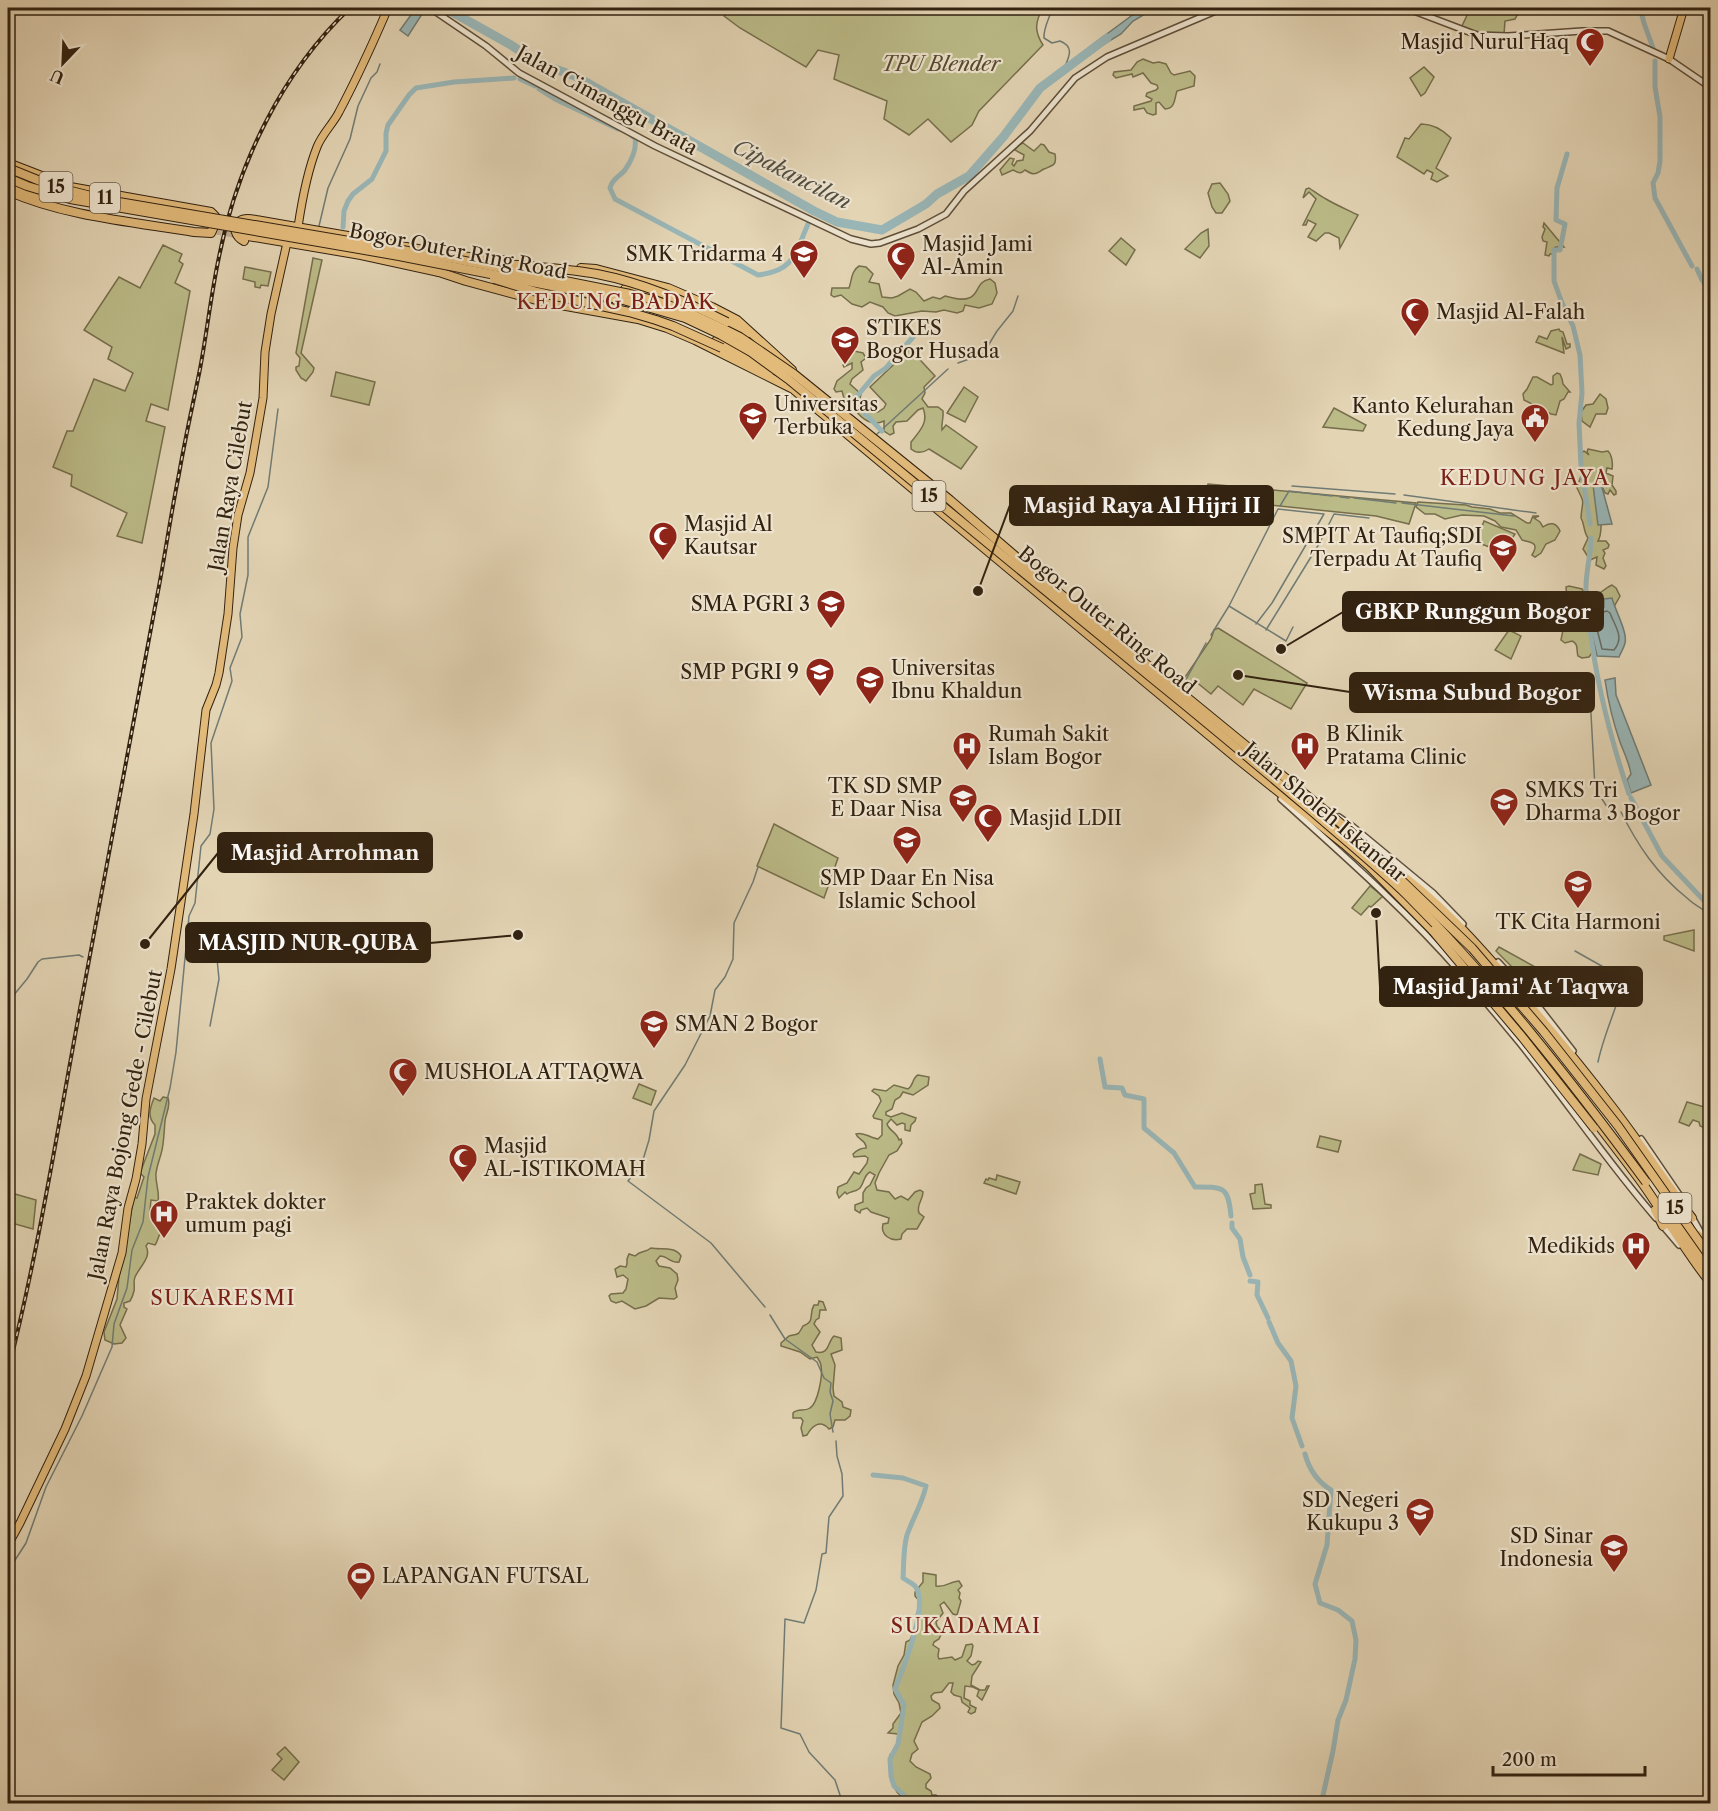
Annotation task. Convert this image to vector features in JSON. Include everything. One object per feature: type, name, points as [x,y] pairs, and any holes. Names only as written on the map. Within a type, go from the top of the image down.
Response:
[{"type":"highway","points":[[8,162],[70,187],[211,212],[216,222],[211,233],[194,232],[72,211],[37,202],[8,191]]},
{"type":"highway","name":"11","points":[[8,169],[22,177],[62,191],[206,215]]},
{"type":"highway","name":"Bogor Outer Ring Road","points":[[8,169],[55,187],[107,200],[455,259],[630,294],[688,312],[740,337],[794,374],[1339,822],[1469,962],[1542,1046],[1587,1103],[1710,1270]]},
{"type":"highway","name":"Bogor Outer Ring Road","points":[[8,178],[70,199],[623,300],[657,309],[703,326],[751,352],[788,379],[1373,859],[1472,948],[1544,1032],[1618,1126],[1710,1257]]},
{"type":"highway","name":"11","points":[[8,184],[57,202],[202,228]]},
{"type":"highway","points":[[292,246],[240,239],[235,228],[243,219],[299,229]]},
{"type":"highway","points":[[245,222],[299,229]]},
{"type":"highway","name":"Jalan Sholeh Iskandar","points":[[299,229],[476,258],[596,269],[668,288],[737,320],[839,412],[1307,797],[1463,942],[1535,1025],[1672,1205],[1708,1247]]},
{"type":"highway","points":[[242,235],[292,246]]},
{"type":"highway","name":"Jalan Sholeh Iskandar","points":[[292,246],[438,267],[498,283],[613,306],[666,321],[727,347],[792,389],[1369,866],[1426,922],[1521,1028],[1612,1143],[1666,1226],[1710,1282]]},
{"type":"highway","name":"Jalan Sholeh Iskandar","points":[[476,258],[502,267],[642,292],[731,328],[786,364]]},
{"type":"highway","points":[[455,259],[596,274],[632,283],[665,293],[727,322],[749,336],[769,353]]},
{"type":"highway","points":[[438,267],[656,320],[752,362]]},
{"type":"highway","name":"Jalan Sholeh Iskandar","points":[[438,267],[454,278],[544,302],[638,319],[668,328],[792,389]]},
{"type":"highway","points":[[498,283],[502,267]]},
{"type":"highway","points":[[978,542],[985,534]]},
{"type":"highway","points":[[1373,859],[1410,880],[1491,960],[1562,1043],[1610,1104],[1692,1218]]},
{"type":"highway","points":[[1373,859],[1523,1038],[1594,1128],[1666,1226]]},
{"type":"highway","points":[[1612,1143],[1621,1136]]},
{"type":"main road","points":[[299,229],[309,174],[318,146],[324,133],[338,114],[388,8]]},
{"type":"main road","points":[[1669,59],[1684,8]]},
{"type":"main road","name":"Jalan Raya Cilebut","points":[[201,765],[206,710],[216,685],[228,614],[233,548],[250,473],[263,398],[265,352],[271,314],[292,246]]},
{"type":"main road","name":"Jalan Raya Bojong Gede - Cilebut","points":[[8,1545],[65,1429],[81,1391],[120,1262],[128,1208],[142,1144],[146,1099],[171,969],[201,765]]},
{"type":"street","name":"Jalan Cimanggu Brata","points":[[431,8],[486,46],[519,73],[538,84],[730,183],[851,239],[871,244],[918,229],[946,214],[963,191],[1030,131],[1075,78],[1090,67],[1107,57],[1218,10],[1229,8]]},
{"type":"street","points":[[1406,8],[1477,35],[1508,36],[1608,31],[1669,59],[1710,87]]},
{"type":"street","points":[[1240,761],[1429,938],[1520,1043],[1627,1185],[1666,1226]]},
{"type":"street","points":[[1307,797],[1352,826],[1433,892],[1538,1006],[1662,1168],[1678,1191],[1708,1247]]},
{"type":"green space","name":"TPU Blender","points":[[734,8],[794,8],[799,11],[829,12],[831,8],[1043,8],[1037,26],[1043,45],[979,111],[972,125],[951,142],[928,119],[909,135],[884,119],[887,101],[834,79],[839,55],[818,50],[806,67],[724,16]]},
{"type":"green space","points":[[1466,8],[1521,8],[1515,19],[1505,21],[1504,34],[1461,28],[1470,9]]},
{"type":"green space","points":[[1143,59],[1166,64],[1174,75],[1190,71],[1195,76],[1194,86],[1177,91],[1174,103],[1169,108],[1165,109],[1159,102],[1156,103],[1156,114],[1147,113],[1144,108],[1134,110],[1134,106],[1151,101],[1152,99],[1146,96],[1147,93],[1156,90],[1157,85],[1151,83],[1143,73],[1133,77],[1132,74],[1116,78],[1113,75],[1114,72],[1131,70],[1137,62]]},
{"type":"green space","points":[[1424,67],[1434,77],[1421,96],[1410,78]]},
{"type":"green space","points":[[1421,124],[1437,128],[1451,138],[1436,168],[1448,176],[1437,182],[1431,179],[1433,173],[1427,170],[1424,174],[1397,157],[1405,138],[1409,139]]},
{"type":"green space","points":[[1023,143],[1034,151],[1041,144],[1044,145],[1049,152],[1055,154],[1055,163],[1036,174],[1025,170],[1020,173],[1013,170],[1002,175],[1000,170],[1010,158],[1014,159],[1012,164],[1014,166],[1017,161],[1023,160],[1024,155],[1015,150]]},
{"type":"green space","points":[[1220,183],[1230,201],[1222,213],[1216,213],[1208,193],[1212,184]]},
{"type":"green space","points":[[1309,188],[1358,215],[1340,248],[1339,238],[1329,233],[1325,233],[1316,241],[1308,237],[1316,224],[1308,220],[1306,225],[1303,225],[1316,199],[1309,192],[1303,198],[1306,189]]},
{"type":"green space","points":[[1544,223],[1564,247],[1556,247],[1553,249],[1553,254],[1549,256],[1545,255],[1547,242],[1543,241],[1542,237],[1545,229]]},
{"type":"green space","points":[[1208,229],[1209,246],[1200,258],[1185,249],[1201,233]]},
{"type":"green space","points":[[1121,238],[1135,250],[1126,265],[1109,251]]},
{"type":"green space","points":[[163,245],[182,254],[179,261],[183,264],[175,283],[190,291],[168,410],[151,404],[146,421],[165,427],[142,543],[117,536],[127,513],[71,486],[72,475],[53,467],[67,431],[73,431],[94,379],[125,391],[133,373],[108,359],[112,347],[84,330],[119,277],[140,288]]},
{"type":"green space","points":[[313,258],[322,260],[301,353],[314,368],[306,381],[296,370],[300,358],[296,353]]},
{"type":"green space","points":[[859,266],[866,267],[873,274],[869,282],[879,284],[882,297],[892,298],[910,289],[924,301],[933,297],[940,299],[945,296],[966,299],[975,294],[982,283],[990,279],[995,283],[997,293],[992,304],[979,308],[965,305],[963,311],[957,313],[944,310],[922,311],[895,316],[883,307],[870,302],[862,307],[852,304],[841,295],[834,297],[831,295],[832,288],[849,288],[853,273]]},
{"type":"green space","points":[[245,267],[271,272],[268,286],[255,287],[255,282],[243,279]]},
{"type":"green space","points":[[1559,329],[1563,332],[1567,344],[1570,344],[1570,347],[1566,349],[1562,337],[1564,353],[1536,342],[1539,336],[1547,339],[1551,331]]},
{"type":"green space","points":[[910,349],[935,376],[924,387],[925,393],[922,399],[928,407],[938,407],[943,411],[942,430],[946,425],[977,447],[961,469],[929,449],[915,452],[911,449],[911,442],[924,422],[923,408],[907,421],[896,422],[893,426],[894,433],[890,435],[884,431],[884,421],[873,423],[864,419],[850,403],[845,402],[842,391],[836,392],[834,389],[837,381],[852,369],[852,363],[844,367],[843,365],[854,351],[863,353],[866,358],[861,362],[863,370],[852,379],[850,384],[861,394],[859,403],[876,406],[875,412],[878,412],[886,404],[870,387]]},
{"type":"green space","points":[[336,372],[375,382],[369,405],[331,396]]},
{"type":"green space","points":[[1560,374],[1563,384],[1570,392],[1560,401],[1556,415],[1524,400],[1523,394],[1533,377],[1551,385],[1553,376]]},
{"type":"green space","points":[[964,387],[978,397],[965,422],[947,413]]},
{"type":"green space","points":[[1600,394],[1606,399],[1608,408],[1606,414],[1596,414],[1590,427],[1582,421],[1581,412],[1586,405],[1593,404]]},
{"type":"green space","points":[[1334,408],[1366,425],[1363,431],[1323,427]]},
{"type":"green space","points":[[1588,449],[1608,451],[1612,469],[1607,468],[1606,473],[1613,476],[1612,485],[1616,491],[1614,495],[1610,490],[1608,494],[1605,493],[1601,484],[1596,485],[1601,522],[1598,541],[1606,541],[1609,545],[1603,550],[1606,566],[1604,569],[1596,565],[1597,557],[1590,560],[1583,549],[1588,538],[1581,518],[1583,503],[1577,488],[1581,474],[1580,454],[1584,451],[1589,455]]},
{"type":"green space","points":[[1208,484],[1416,503],[1409,524],[1376,516],[1202,498]]},
{"type":"green space","points":[[1418,502],[1466,505],[1500,513],[1511,513],[1527,523],[1530,523],[1533,516],[1539,516],[1534,518],[1543,527],[1553,524],[1560,531],[1555,540],[1546,544],[1541,553],[1535,557],[1532,555],[1535,545],[1522,540],[1516,530],[1501,527],[1484,516],[1462,515],[1445,519],[1435,514],[1425,514],[1416,507]]},
{"type":"green space","points":[[1484,521],[1515,534],[1503,552],[1476,542]]},
{"type":"green space","points":[[1612,585],[1620,596],[1615,605],[1593,602],[1582,608],[1567,601],[1566,587],[1582,589],[1585,593],[1595,594]]},
{"type":"green space","points":[[1569,625],[1582,628],[1593,627],[1596,636],[1591,643],[1595,649],[1589,657],[1578,656],[1574,642],[1565,643],[1561,640],[1563,630]]},
{"type":"green space","points":[[1218,628],[1307,683],[1291,709],[1254,689],[1243,705],[1218,686],[1211,694],[1195,681],[1188,689],[1181,683],[1211,639],[1214,630]]},
{"type":"green space","points":[[1509,630],[1521,636],[1511,659],[1495,650]]},
{"type":"green space","points":[[774,824],[838,858],[824,898],[757,866]]},
{"type":"green space","points":[[1370,886],[1383,896],[1361,915],[1352,908]]},
{"type":"green space","points":[[1694,930],[1694,951],[1664,940],[1664,936]]},
{"type":"green space","points":[[1499,947],[1548,974],[1541,996],[1496,951]]},
{"type":"green space","points":[[918,1075],[929,1077],[928,1085],[913,1095],[903,1092],[895,1100],[892,1109],[886,1112],[886,1115],[891,1117],[902,1113],[916,1118],[910,1131],[905,1130],[905,1124],[897,1125],[891,1119],[887,1124],[902,1143],[897,1151],[889,1155],[875,1183],[877,1190],[889,1192],[895,1199],[901,1196],[908,1200],[915,1192],[920,1190],[923,1192],[918,1210],[924,1217],[917,1229],[907,1229],[901,1239],[894,1239],[887,1237],[883,1231],[883,1224],[888,1223],[889,1218],[871,1212],[867,1208],[861,1210],[860,1213],[855,1210],[855,1205],[863,1202],[863,1193],[875,1175],[870,1172],[857,1190],[847,1194],[845,1192],[839,1198],[837,1193],[838,1187],[847,1183],[854,1172],[859,1174],[867,1163],[868,1158],[865,1156],[854,1157],[853,1154],[856,1151],[866,1148],[864,1142],[856,1134],[861,1133],[878,1139],[882,1135],[882,1120],[873,1116],[881,1101],[879,1096],[872,1091],[874,1089],[886,1091],[894,1085],[908,1089]]},
{"type":"green space","points":[[639,1084],[656,1091],[651,1105],[633,1098]]},
{"type":"green space","points":[[163,1097],[168,1098],[169,1104],[163,1146],[156,1173],[158,1201],[151,1200],[150,1210],[164,1215],[166,1222],[155,1245],[148,1243],[146,1246],[148,1254],[135,1277],[134,1291],[130,1301],[124,1303],[127,1309],[120,1325],[126,1338],[122,1343],[114,1344],[105,1340],[104,1332],[117,1299],[134,1197],[137,1198],[144,1177],[140,1173],[155,1134],[150,1109],[154,1098],[160,1101]]},
{"type":"green space","points":[[1687,1102],[1708,1108],[1708,1129],[1693,1120],[1689,1126],[1679,1122]]},
{"type":"green space","points":[[1320,1136],[1341,1141],[1338,1152],[1317,1147]]},
{"type":"green space","points":[[1580,1154],[1601,1164],[1598,1175],[1573,1170]]},
{"type":"green space","points":[[997,1175],[1020,1182],[1016,1194],[984,1183],[989,1178],[996,1180]]},
{"type":"green space","points":[[1262,1184],[1265,1204],[1271,1205],[1271,1208],[1253,1209],[1250,1194],[1255,1193],[1255,1185]]},
{"type":"green space","points":[[8,1192],[36,1200],[33,1229],[8,1222]]},
{"type":"green space","points":[[651,1248],[672,1250],[681,1256],[679,1262],[660,1256],[656,1261],[659,1266],[670,1268],[677,1274],[678,1280],[675,1288],[677,1297],[674,1299],[659,1298],[646,1306],[635,1309],[622,1301],[616,1303],[611,1301],[609,1296],[623,1293],[628,1279],[623,1275],[617,1277],[615,1269],[620,1266],[626,1267],[629,1254],[635,1256]]},
{"type":"green space","points":[[819,1301],[823,1302],[826,1310],[820,1310],[819,1318],[814,1324],[820,1332],[812,1345],[816,1352],[824,1352],[834,1336],[841,1338],[842,1350],[831,1354],[835,1365],[834,1396],[842,1402],[843,1407],[851,1410],[850,1416],[845,1420],[835,1420],[833,1427],[829,1429],[819,1424],[803,1436],[801,1428],[803,1421],[801,1418],[793,1418],[793,1413],[808,1409],[813,1405],[821,1382],[821,1364],[817,1357],[810,1359],[800,1352],[781,1346],[781,1343],[789,1336],[798,1334],[811,1320],[812,1309],[814,1305],[818,1305]]},
{"type":"green space","points":[[923,1573],[936,1575],[936,1586],[959,1581],[962,1586],[958,1590],[961,1601],[957,1615],[953,1614],[944,1602],[940,1605],[943,1613],[936,1622],[942,1632],[933,1645],[939,1649],[939,1659],[952,1657],[955,1660],[962,1657],[966,1645],[972,1644],[971,1656],[967,1661],[972,1665],[978,1661],[981,1662],[972,1676],[971,1685],[980,1690],[985,1690],[989,1686],[982,1700],[977,1696],[979,1690],[965,1686],[964,1698],[976,1708],[971,1714],[968,1712],[970,1708],[962,1702],[961,1697],[951,1692],[953,1683],[949,1683],[942,1692],[934,1693],[931,1696],[932,1700],[939,1704],[940,1708],[922,1722],[914,1741],[918,1749],[912,1754],[910,1761],[930,1774],[931,1778],[926,1788],[931,1791],[932,1795],[945,1798],[949,1803],[908,1803],[897,1792],[891,1780],[889,1768],[890,1755],[897,1749],[900,1738],[898,1734],[888,1733],[901,1713],[893,1685],[898,1666],[904,1655],[906,1642],[910,1640],[917,1624],[916,1615],[921,1603],[915,1596],[915,1592],[923,1582]]},
{"type":"green space","points":[[285,1747],[299,1762],[284,1780],[272,1770],[282,1759],[277,1754]]},
{"type":"water","points":[[416,8],[424,11],[408,36],[400,30]]},
{"type":"water","points":[[1142,8],[1153,8],[1133,21],[1121,34],[1101,46],[1096,42]]},
{"type":"water","points":[[1601,484],[1612,524],[1598,525],[1593,485]]},
{"type":"water","points":[[1612,598],[1625,633],[1625,645],[1619,657],[1597,656],[1591,630],[1590,606],[1604,607],[1604,599]]},
{"type":"water","points":[[1615,678],[1616,695],[1651,785],[1631,793],[1627,780],[1631,774],[1615,727],[1605,680]]},
{"type":"waterway","name":"Cipakancilan","points":[[445,8],[538,63],[575,76],[814,211],[837,222],[882,230],[969,176],[1004,136],[1040,88],[1107,38]]},
{"type":"waterway","points":[[1052,8],[1044,38],[1052,43],[1060,41],[1068,47],[1069,54],[1063,71]]},
{"type":"waterway","points":[[1640,8],[1653,48]]},
{"type":"waterway","points":[[1655,61],[1655,87],[1660,117],[1660,161],[1653,183],[1655,198],[1692,266]]},
{"type":"waterway","points":[[319,226],[328,188],[350,139],[358,106],[380,64]]},
{"type":"waterway","points":[[343,227],[344,211],[348,201],[372,179],[386,151],[388,125],[416,88],[454,82],[514,78]]},
{"type":"waterway","points":[[520,79],[535,86]]},
{"type":"waterway","points":[[539,89],[618,129]]},
{"type":"waterway","points":[[632,136],[635,138],[632,158],[625,170],[612,182],[610,188],[615,199],[758,275],[779,270],[792,259],[808,224]]},
{"type":"waterway","points":[[1567,154],[1557,188],[1556,220],[1565,224],[1560,250],[1554,250],[1554,281],[1573,326],[1580,355],[1581,466],[1590,524]]},
{"type":"waterway","points":[[1697,269],[1702,280]]},
{"type":"waterway","points":[[1704,283],[1710,287]]},
{"type":"waterway","points":[[958,363],[983,354],[1013,311],[1018,296]]},
{"type":"waterway","points":[[882,431],[853,401],[914,336]]},
{"type":"waterway","points":[[877,434],[948,369]]},
{"type":"waterway","points":[[8,1571],[26,1543],[46,1487],[82,1416],[112,1347],[114,1324],[127,1288],[132,1250],[143,1222],[148,1177],[170,1088],[176,1052],[189,916],[195,903],[201,846],[210,834],[214,809],[211,743],[232,681],[230,668],[242,637],[240,614],[248,575],[248,537],[268,487],[278,409]]},
{"type":"waterway","points":[[1292,486],[1395,494]]},
{"type":"waterway","points":[[1280,506],[1289,491],[1332,496]]},
{"type":"waterway","points":[[1404,495],[1536,513]]},
{"type":"waterway","points":[[1340,497],[1349,498]]},
{"type":"waterway","points":[[1354,498],[1396,503]]},
{"type":"waterway","points":[[1402,503],[1514,516]]},
{"type":"waterway","points":[[1211,635],[1229,606],[1278,509],[1324,514],[1272,603],[1256,624]]},
{"type":"waterway","points":[[1266,630],[1319,544],[1334,514],[1369,518]]},
{"type":"waterway","points":[[1591,538],[1586,592],[1593,650],[1605,713],[1629,794]]},
{"type":"waterway","points":[[1229,606],[1286,641],[1293,627]]},
{"type":"waterway","points":[[1182,687],[1206,643]]},
{"type":"waterway","points":[[1590,695],[1595,788],[1609,810]]},
{"type":"waterway","points":[[1631,798],[1662,856],[1710,907]]},
{"type":"waterway","points":[[1621,812],[1641,848],[1657,869],[1676,889],[1710,914]]},
{"type":"waterway","points":[[758,867],[734,923],[733,959],[725,977],[715,990],[710,1016],[685,1065],[654,1111],[642,1163],[628,1181],[711,1243],[765,1307]]},
{"type":"waterway","points":[[210,1026],[219,979],[217,959],[221,934]]},
{"type":"waterway","points":[[1575,951],[1607,969]]},
{"type":"waterway","points":[[8,1002],[42,959],[79,955],[83,957]]},
{"type":"waterway","points":[[1598,1062],[1625,976],[1615,972]]},
{"type":"waterway","points":[[1100,1059],[1105,1087],[1122,1088],[1125,1095],[1144,1099],[1144,1128],[1174,1153],[1195,1187],[1212,1187],[1223,1190],[1228,1199],[1231,1216]]},
{"type":"waterway","points":[[1232,1223],[1232,1228],[1240,1239],[1243,1257],[1250,1275]]},
{"type":"waterway","points":[[1250,1281],[1258,1282],[1257,1295],[1268,1318]]},
{"type":"waterway","points":[[770,1315],[785,1339],[817,1362],[824,1378],[831,1383],[830,1392],[833,1401],[830,1414],[833,1432]]},
{"type":"waterway","points":[[1269,1322],[1278,1343],[1291,1361],[1296,1386],[1292,1418],[1302,1446]]},
{"type":"waterway","points":[[836,1441],[843,1496],[829,1517],[826,1553],[822,1554],[816,1590],[804,1623],[785,1619],[781,1728],[800,1734],[809,1752],[835,1780],[843,1804]]},
{"type":"waterway","points":[[1305,1454],[1315,1475],[1331,1490],[1327,1545],[1315,1584],[1320,1603],[1338,1610],[1352,1621],[1356,1640],[1355,1659],[1346,1700],[1338,1720],[1321,1804]]},
{"type":"waterway","points":[[873,1475],[903,1478],[926,1486],[905,1546],[903,1578],[915,1586],[919,1594],[919,1606],[914,1636],[895,1689],[904,1705],[898,1744],[890,1759],[894,1786],[905,1796],[908,1804]]},
{"type":"tunnel","points":[[202,228],[242,235]]},
{"type":"railway","points":[[8,1371],[29,1282],[46,1193],[200,369],[216,271],[227,223],[250,155],[283,91],[303,61],[350,8]]},
{"type":"place","name":"Masjid Nurul Haq","points":[[1590,68]]},
{"type":"place","name":"SMK Tridarma 4","points":[[804,280]]},
{"type":"place","name":"Masjid Jami Al-Amin","points":[[901,282]]},
{"type":"place","name":"Masjid Al-Falah","points":[[1415,338]]},
{"type":"place","name":"STIKES Bogor Husada","points":[[845,366]]},
{"type":"place","name":"Universitas Terbuka","points":[[753,442]]},
{"type":"place","name":"Kanto Kelurahan Kedung Jaya","points":[[1535,444]]},
{"type":"place","name":"Masjid Al Kautsar","points":[[663,562]]},
{"type":"place","name":"SMPIT At Taufiq;SDI Terpadu At Taufiq","points":[[1503,574]]},
{"type":"place","name":"Masjid Raya Al Hijri II","points":[[978,591]]},
{"type":"place","name":"SMA PGRI 3","points":[[831,630]]},
{"type":"place","name":"GBKP Runggun Bogor","points":[[1281,649]]},
{"type":"place","name":"Wisma Subud Bogor","points":[[1238,675]]},
{"type":"place","name":"SMP PGRI 9","points":[[820,698]]},
{"type":"place","name":"Universitas Ibnu Khaldun","points":[[870,706]]},
{"type":"place","name":"Rumah Sakit Islam Bogor","points":[[967,772]]},
{"type":"place","name":"B Klinik Pratama Clinic","points":[[1305,772]]},
{"type":"place","name":"TK SD SMP E Daar Nisa","points":[[963,824]]},
{"type":"place","name":"SMKS Tri Dharma 3 Bogor","points":[[1504,828]]},
{"type":"place","name":"Masjid LDII","points":[[988,844]]},
{"type":"place","name":"SMP Daar En Nisa Islamic School","points":[[907,866]]},
{"type":"place","name":"TK Cita Harmoni","points":[[1578,910]]},
{"type":"place","name":"Masjid Jami' At Taqwa","points":[[1376,913]]},
{"type":"place","name":"MASJID NUR-QUBA","points":[[518,935]]},
{"type":"place","name":"Masjid Arrohman","points":[[145,944]]},
{"type":"place","name":"SMAN 2 Bogor","points":[[654,1050]]},
{"type":"place","name":"MUSHOLA ATTAQWA","points":[[403,1098]]},
{"type":"place","name":"Masjid AL-ISTIKOMAH","points":[[463,1184]]},
{"type":"place","name":"Praktek dokter umum pagi","points":[[164,1240]]},
{"type":"place","name":"Medikids","points":[[1636,1272]]},
{"type":"place","name":"SD Negeri Kukupu 3","points":[[1420,1538]]},
{"type":"place","name":"SD Sinar Indonesia","points":[[1614,1574]]},
{"type":"place","name":"LAPANGAN FUTSAL","points":[[361,1602]]},
{"type":"district","name":"KEDUNG BADAK","points":[[616,301]]},
{"type":"district","name":"KEDUNG JAYA","points":[[1525,477]]},
{"type":"district","name":"SUKARESMI","points":[[223,1297]]},
{"type":"district","name":"SUKADAMAI","points":[[966,1625]]}]
